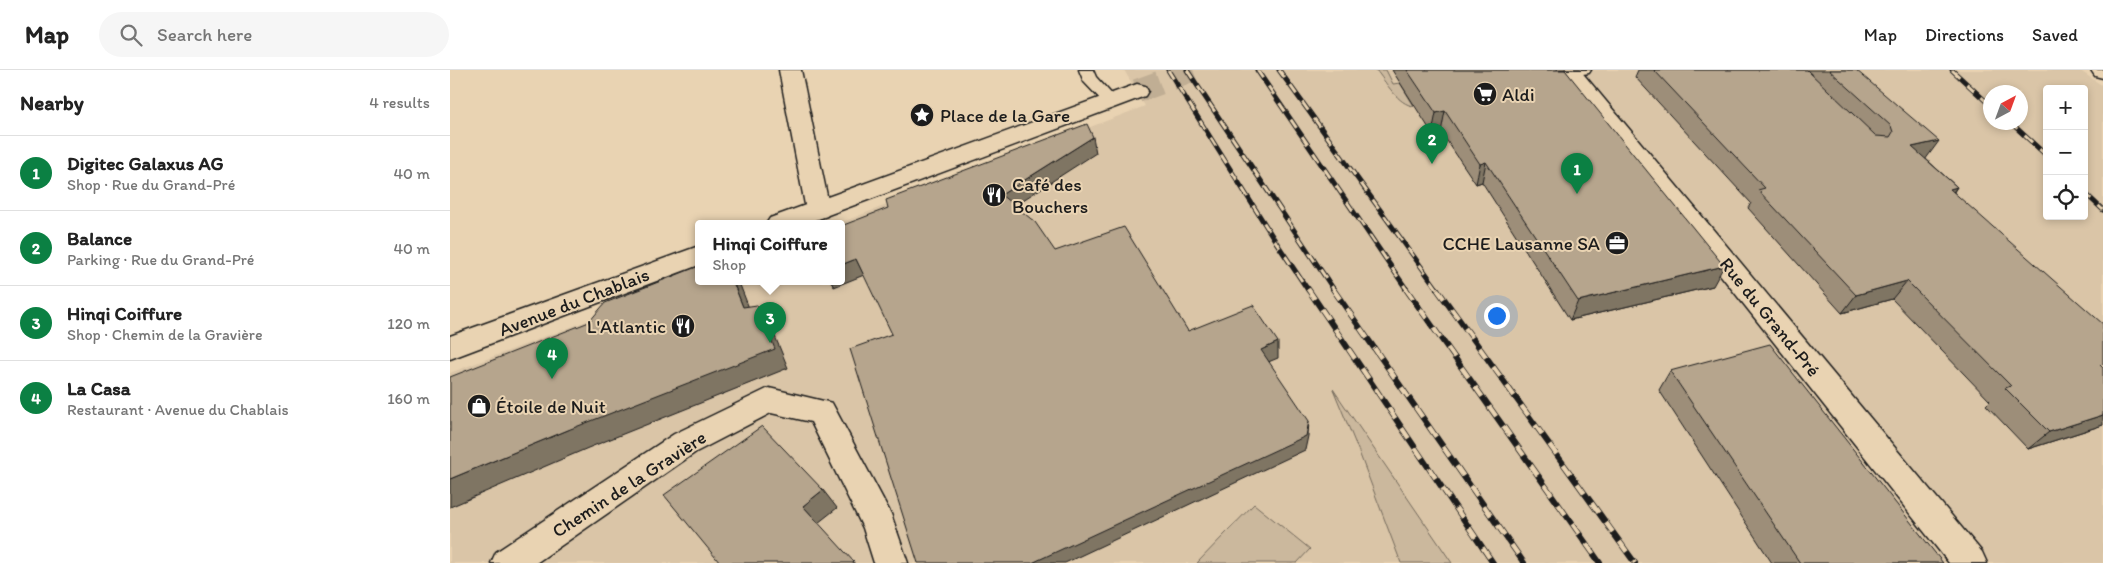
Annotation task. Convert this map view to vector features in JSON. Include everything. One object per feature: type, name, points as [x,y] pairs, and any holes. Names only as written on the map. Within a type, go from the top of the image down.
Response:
[{"type":"street","points":[[790,70],[818,210]]},
{"type":"street","name":"Rue du Grand-Pré","points":[[1574,71],[1970,563]]},
{"type":"street","points":[[790,220],[1137,91]]},
{"type":"street","name":"Avenue du Chablais","points":[[450,348],[695,256]]},
{"type":"street","name":"Chemin de la Gravière","points":[[508,563],[685,443],[769,400],[821,412],[879,525],[891,563]]},
{"type":"lane","points":[[1086,70],[1090,79],[1110,101]]},
{"type":"shaded area","points":[[1124,70],[2079,70],[2103,86],[2103,563],[450,563],[450,373],[695,280],[695,285],[845,285],[845,221],[1145,106]]},
{"type":"shaded area","points":[[1376,70],[1386,70],[1393,84],[1400,83],[1414,106],[1403,102]]},
{"type":"shaded area","points":[[1333,389],[1452,563],[1401,563]]},
{"type":"shaded area","points":[[1254,504],[1310,549],[1297,563],[1197,563]]},
{"type":"building","points":[[1407,70],[1565,70],[1724,266],[1578,301],[1486,162],[1480,164],[1445,111],[1436,113]]},
{"type":"building","points":[[1654,70],[1807,70],[1876,136],[1890,137],[1893,132],[1891,126],[1829,70],[1856,70],[1939,141],[1912,147],[1957,187],[1950,189],[2103,324],[2103,364],[2100,365],[2103,368],[2103,415],[2049,432],[2005,388],[2011,386],[1907,281],[1856,295],[1758,190],[1765,188]]},
{"type":"building","points":[[1087,124],[1093,137],[1001,195],[1035,222],[1055,251],[1124,227],[1188,331],[1253,305],[1278,342],[1261,350],[1309,421],[1306,436],[1032,563],[918,563],[850,349],[892,334],[856,259],[845,263],[845,224],[888,208],[886,200]]},
{"type":"building","points":[[695,268],[695,285],[734,285],[743,307],[757,305],[775,349],[568,430],[450,479],[450,377],[589,322],[605,303]]},
{"type":"building","points":[[1770,344],[1943,563],[1800,563],[1670,371]]},
{"type":"building","points":[[762,426],[823,490],[803,506],[854,563],[720,563],[664,495]]},
{"type":"tunnel","points":[[1137,91],[1194,70]]},
{"type":"railway","points":[[1168,70],[1308,290]]},
{"type":"railway","points":[[1187,70],[1334,290]]},
{"type":"railway","points":[[1257,70],[1407,290]]},
{"type":"railway","points":[[1279,70],[1438,290]]},
{"type":"railway","points":[[1952,70],[1983,99]]},
{"type":"railway","points":[[2019,130],[2043,152]]},
{"type":"railway","points":[[2088,196],[2103,210]]},
{"type":"railway","points":[[1308,289],[1493,563]]},
{"type":"railway","points":[[1333,289],[1524,563]]},
{"type":"railway","points":[[1406,289],[1600,563]]},
{"type":"railway","points":[[1437,289],[1635,563]]},
{"type":"place","name":"Aldi","points":[[1485,94]]},
{"type":"place","name":"Place de la Gare","points":[[922,115]]},
{"type":"place","name":"Balance","points":[[1432,164]]},
{"type":"place","name":"Digitec Galaxus AG","points":[[1577,194]]},
{"type":"place","name":"Café des Bouchers","points":[[994,195]]},
{"type":"place","name":"CCHE Lausanne SA","points":[[1617,243]]},
{"type":"place","name":"L'Atlantic","points":[[683,326]]},
{"type":"place","name":"Hinqi Coiffure","points":[[770,343]]},
{"type":"place","name":"La Casa","points":[[552,379]]},
{"type":"place","name":"Étoile de Nuit","points":[[479,406]]}]
